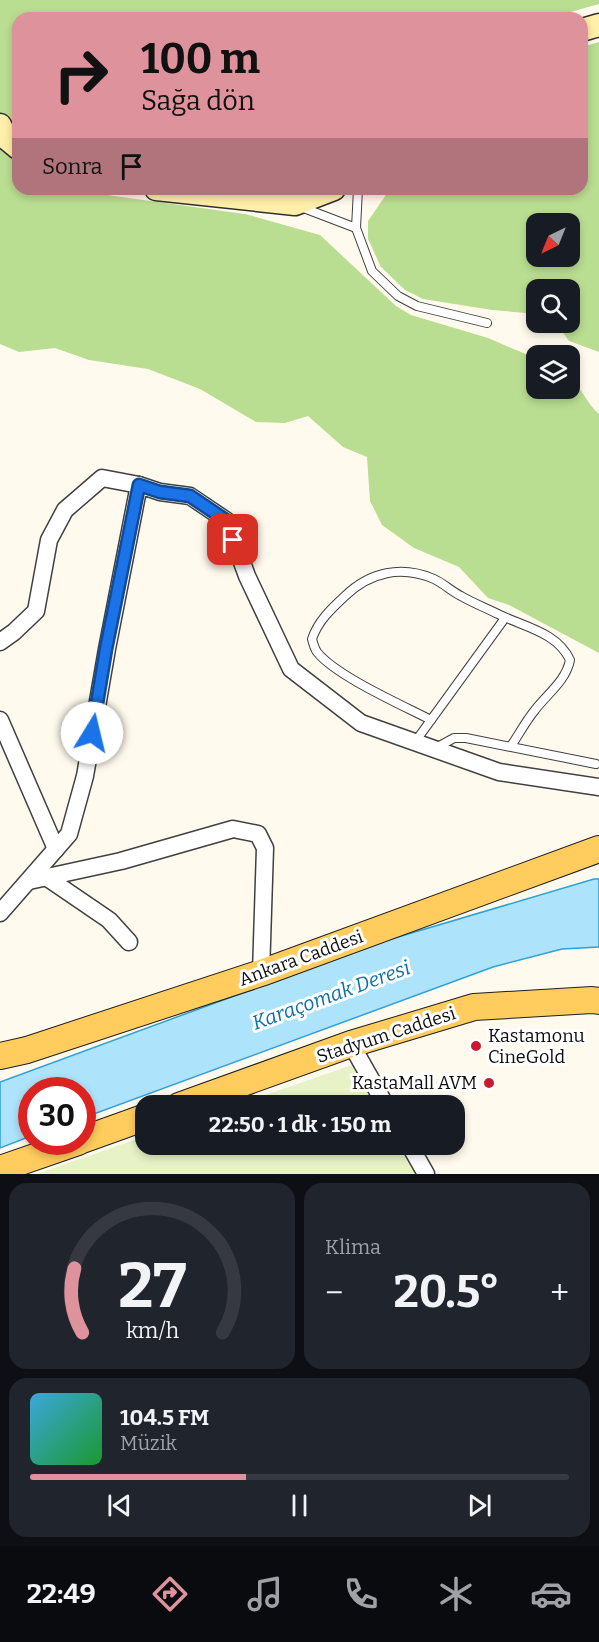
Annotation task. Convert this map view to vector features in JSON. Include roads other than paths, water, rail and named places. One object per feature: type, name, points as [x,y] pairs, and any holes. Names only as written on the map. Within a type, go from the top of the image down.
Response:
[{"type":"main road","name":"Ankara Caddesi","points":[[0,1056],[27,1050],[261,973],[599,849]]},
{"type":"main road","name":"Stadyum Caddesi","points":[[210,1095],[351,1044],[474,1007],[599,1001]]},
{"type":"main road","points":[[96,1135],[135,1122]]},
{"type":"main road","points":[[0,1169],[40,1155]]},
{"type":"street","points":[[0,125],[7,139],[12,143]]},
{"type":"street","points":[[212,195],[295,204],[321,195]]},
{"type":"street","points":[[0,642],[14,632],[36,610],[49,540],[65,510],[102,478],[139,485],[160,492],[190,496],[227,521],[247,576],[291,669],[361,723],[498,772],[599,787]]},
{"type":"street","points":[[0,913],[69,834],[85,776],[106,649],[139,485]]},
{"type":"street","points":[[0,720],[56,849]]},
{"type":"street","points":[[29,881],[121,861],[233,829],[258,834],[265,848],[261,973]]},
{"type":"street","points":[[46,877],[109,920],[129,942]]},
{"type":"street","points":[[351,1044],[380,1095]]},
{"type":"street","points":[[415,1155],[426,1174]]},
{"type":"lane","points":[[358,195],[356,228],[372,271],[398,296],[417,306],[487,323]]},
{"type":"lane","points":[[295,204],[356,228]]},
{"type":"lane","points":[[431,720],[335,668],[316,652],[312,639],[316,628],[350,591],[364,580],[381,573],[411,572],[435,579],[459,595],[505,618],[539,631],[560,645],[570,660],[569,668],[535,710],[512,746]]},
{"type":"lane","points":[[415,742],[505,618]]},
{"type":"lane","points":[[434,749],[454,738],[475,739],[596,764]]},
{"type":"water","name":"Karaçomak Deresi","points":[[599,879],[599,947],[562,949],[493,967],[145,1095],[135,1095],[135,1099],[96,1113],[96,1077],[18,1077],[18,1141],[0,1148],[0,1082],[381,942]]},
{"type":"place","name":"Kastamonu CineGold","points":[[476,1046]]},
{"type":"place","name":"KastaMall AVM","points":[[489,1083]]}]
